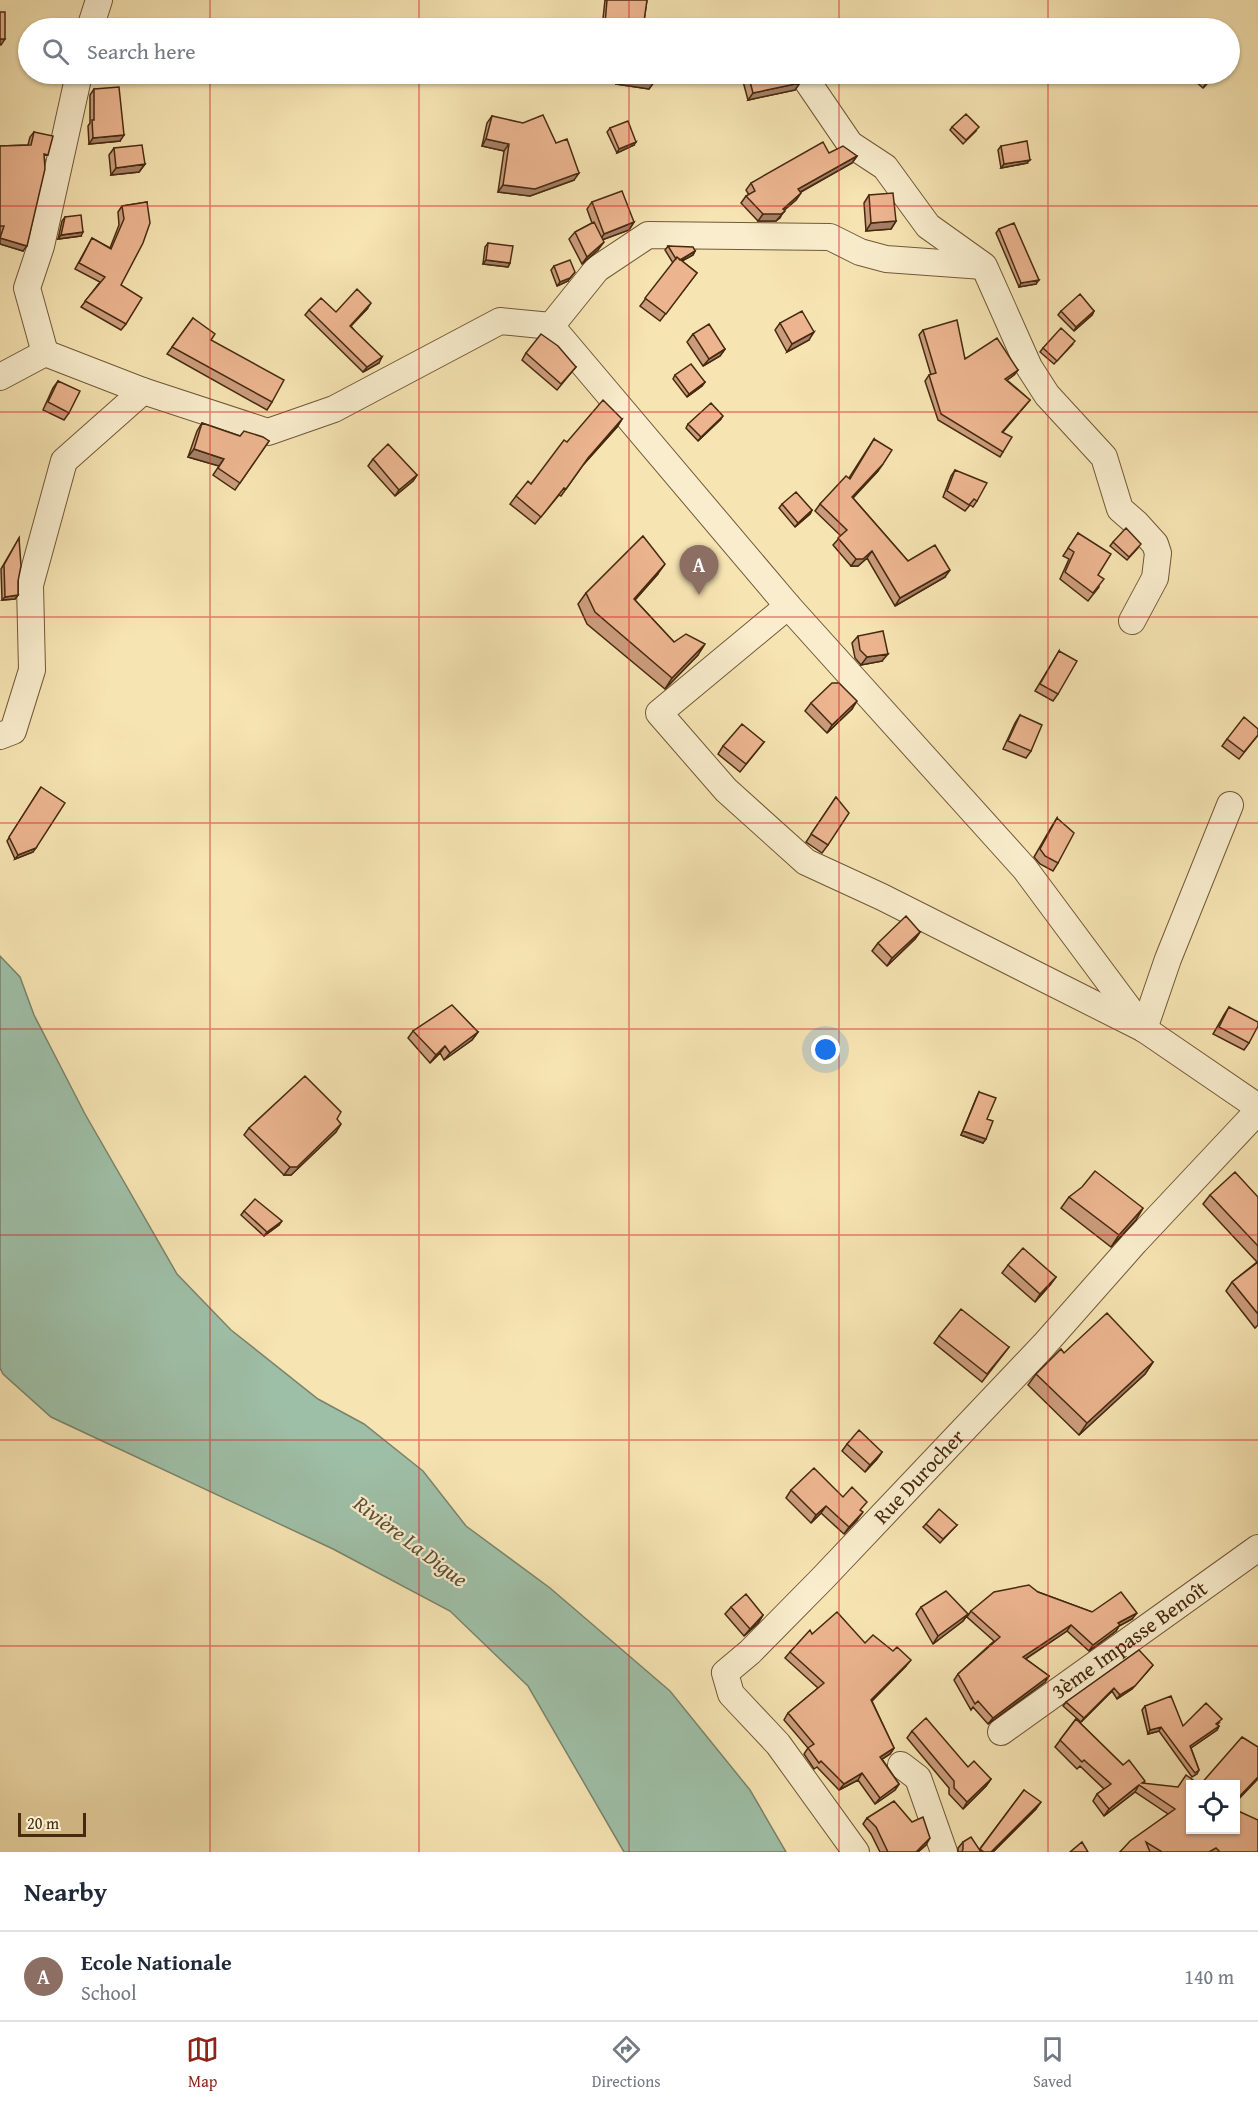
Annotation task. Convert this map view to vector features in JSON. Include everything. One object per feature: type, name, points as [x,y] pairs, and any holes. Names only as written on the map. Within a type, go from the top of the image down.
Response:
[{"type":"street","points":[[93,18],[99,0]]},
{"type":"street","points":[[45,353],[27,288],[41,246],[77,84]]},
{"type":"street","points":[[809,84],[850,144],[885,167],[928,226],[984,267],[1029,367],[1047,395],[1104,457],[1120,509],[1155,544],[1158,553],[1155,578],[1132,621]]},
{"type":"street","points":[[551,326],[597,270],[648,235],[830,237],[860,252],[886,259],[984,267]]},
{"type":"street","points":[[0,377],[45,353],[143,391],[268,432],[334,409],[500,321],[551,326],[788,606],[1025,869],[1144,1029]]},
{"type":"street","points":[[0,736],[13,731],[32,670],[30,585],[64,461],[143,391]]},
{"type":"street","points":[[788,606],[659,713],[726,790],[806,862],[882,897],[1144,1029],[1258,1109]]},
{"type":"street","points":[[1144,1029],[1168,959],[1230,805]]},
{"type":"street","name":"Rue Durocher","points":[[856,1852],[778,1744],[731,1694],[725,1673],[750,1652],[822,1579],[1027,1363],[1258,1109]]},
{"type":"street","name":"3ème Impasse Benoît","points":[[1001,1732],[1258,1548]]},
{"type":"street","points":[[901,1765],[918,1778],[944,1852]]},
{"type":"water","name":"Rivière La Digue","points":[[0,956],[20,977],[34,1015],[85,1114],[177,1274],[231,1330],[318,1399],[364,1424],[423,1471],[466,1526],[550,1588],[670,1691],[750,1790],[786,1852],[624,1852],[528,1686],[450,1611],[333,1549],[51,1417],[3,1374],[0,1368]]},
{"type":"building","points":[[607,0],[647,0],[644,18],[606,18]]},
{"type":"building","points":[[0,12],[5,12],[5,39],[0,39]]},
{"type":"building","points":[[751,84],[795,84],[753,93]]},
{"type":"building","points":[[119,87],[124,135],[93,138],[94,89]]},
{"type":"building","points":[[966,114],[979,127],[966,140],[952,127]]},
{"type":"building","points":[[543,115],[556,143],[567,139],[579,173],[535,189],[503,185],[509,144],[486,139],[492,116],[523,123]]},
{"type":"building","points":[[628,121],[636,142],[619,149],[610,128]]},
{"type":"building","points":[[34,132],[53,136],[48,155],[44,154],[45,169],[27,246],[0,238],[4,226],[0,226],[0,146],[31,145]]},
{"type":"building","points":[[1027,141],[1030,160],[1004,164],[1001,146]]},
{"type":"building","points":[[823,142],[829,153],[843,146],[857,156],[798,189],[801,193],[783,209],[785,211],[781,214],[763,214],[746,196],[755,191],[751,183]]},
{"type":"building","points":[[142,145],[145,164],[116,168],[114,148]]},
{"type":"building","points":[[622,191],[634,222],[604,234],[592,202]]},
{"type":"building","points":[[893,193],[896,221],[871,223],[869,195]]},
{"type":"building","points":[[147,202],[150,223],[143,243],[121,285],[142,298],[126,324],[85,301],[105,277],[79,263],[92,238],[111,249],[124,219],[122,206]]},
{"type":"building","points":[[81,215],[83,232],[61,235],[65,217]]},
{"type":"building","points":[[594,222],[604,242],[587,257],[575,232]]},
{"type":"building","points":[[1014,223],[1039,280],[1021,283],[999,229]]},
{"type":"building","points":[[488,243],[513,246],[510,263],[486,260]]},
{"type":"building","points":[[668,246],[693,247],[695,251],[680,260],[677,257],[676,259]]},
{"type":"building","points":[[677,257],[697,273],[666,314],[645,298]]},
{"type":"building","points":[[570,260],[575,272],[570,278],[560,282],[554,266]]},
{"type":"building","points":[[357,289],[371,303],[350,326],[382,357],[367,367],[309,310],[321,298],[336,312]]},
{"type":"building","points":[[1080,294],[1094,311],[1076,327],[1061,311]]},
{"type":"building","points":[[802,311],[814,332],[792,344],[780,323]]},
{"type":"building","points":[[193,318],[215,334],[211,340],[284,380],[272,402],[172,347]]},
{"type":"building","points":[[957,320],[965,359],[997,338],[1018,370],[1005,379],[1030,400],[1002,432],[1012,437],[1003,452],[941,414],[929,375],[936,373],[923,330]]},
{"type":"building","points":[[709,324],[725,349],[709,359],[693,334]]},
{"type":"building","points":[[1061,328],[1075,341],[1057,361],[1043,348]]},
{"type":"building","points":[[541,334],[558,346],[576,367],[561,384],[526,353]]},
{"type":"building","points":[[691,364],[705,382],[689,394],[675,375]]},
{"type":"building","points":[[58,381],[80,391],[69,413],[48,402]]},
{"type":"building","points":[[603,400],[622,419],[541,517],[516,496],[528,481],[531,484],[564,440],[567,442]]},
{"type":"building","points":[[711,403],[723,416],[701,437],[688,424]]},
{"type":"building","points":[[202,423],[240,436],[244,431],[269,441],[240,483],[218,468],[224,459],[194,449]]},
{"type":"building","points":[[874,439],[892,450],[883,464],[852,497],[908,561],[935,545],[950,570],[900,598],[872,551],[863,559],[856,559],[838,538],[847,530],[820,504],[846,476],[850,479]]},
{"type":"building","points":[[388,444],[417,475],[399,490],[373,459]]},
{"type":"building","points":[[955,470],[987,483],[977,501],[974,499],[969,505],[947,491]]},
{"type":"building","points":[[796,492],[812,510],[798,523],[782,504]]},
{"type":"building","points":[[1126,528],[1141,544],[1129,557],[1113,542]]},
{"type":"building","points":[[1078,533],[1111,554],[1098,575],[1104,579],[1093,593],[1065,572],[1074,552],[1068,548]]},
{"type":"building","points":[[643,536],[665,564],[634,599],[674,642],[686,634],[705,644],[672,678],[595,612],[586,593]]},
{"type":"building","points":[[19,538],[21,566],[18,595],[5,597],[4,565]]},
{"type":"building","points":[[883,631],[888,654],[867,657],[860,650],[858,636]]},
{"type":"building","points":[[1059,651],[1077,661],[1058,694],[1040,684]]},
{"type":"building","points":[[832,683],[839,683],[857,701],[832,725],[811,703]]},
{"type":"building","points":[[1020,715],[1042,725],[1031,751],[1008,741]]},
{"type":"building","points":[[1244,717],[1258,729],[1258,735],[1244,752],[1227,739]]},
{"type":"building","points":[[742,724],[764,742],[746,764],[723,746]]},
{"type":"building","points":[[41,787],[65,803],[36,848],[18,855],[9,837]]},
{"type":"building","points":[[836,797],[849,813],[828,845],[811,834]]},
{"type":"building","points":[[1057,818],[1074,833],[1058,863],[1045,856],[1040,849]]},
{"type":"building","points":[[906,916],[920,932],[892,958],[878,943]]},
{"type":"building","points":[[452,1005],[478,1032],[450,1053],[445,1046],[436,1055],[413,1031]]},
{"type":"building","points":[[1229,1007],[1258,1022],[1249,1043],[1219,1027]]},
{"type":"building","points":[[305,1076],[341,1112],[337,1119],[341,1124],[297,1167],[290,1167],[249,1128]]},
{"type":"building","points":[[979,1092],[996,1098],[987,1119],[993,1121],[986,1139],[963,1131]]},
{"type":"building","points":[[1095,1171],[1143,1208],[1119,1235],[1069,1197],[1082,1187]]},
{"type":"building","points":[[1235,1172],[1258,1197],[1258,1246],[1210,1195]]},
{"type":"building","points":[[255,1199],[282,1221],[267,1232],[244,1211]]},
{"type":"building","points":[[1023,1248],[1056,1277],[1040,1294],[1008,1265]]},
{"type":"building","points":[[1258,1262],[1258,1314],[1232,1282]]},
{"type":"building","points":[[961,1309],[1009,1347],[987,1374],[939,1336]]},
{"type":"building","points":[[1107,1313],[1153,1362],[1087,1423],[1036,1374],[1061,1349],[1064,1353]]},
{"type":"building","points":[[859,1430],[882,1452],[870,1465],[847,1444]]},
{"type":"building","points":[[814,1468],[843,1497],[852,1487],[867,1502],[860,1510],[863,1512],[849,1527],[826,1506],[816,1515],[791,1490]]},
{"type":"building","points":[[939,1509],[957,1525],[943,1539],[926,1524]]},
{"type":"building","points":[[1029,1585],[1038,1592],[1092,1612],[1121,1592],[1137,1613],[1118,1623],[1120,1625],[1093,1645],[1071,1625],[1023,1657],[1049,1676],[993,1718],[978,1701],[975,1704],[958,1674],[1000,1637],[971,1611],[994,1592]]},
{"type":"building","points":[[946,1591],[968,1614],[938,1636],[921,1607]]},
{"type":"building","points":[[746,1594],[763,1615],[750,1629],[731,1607]]},
{"type":"building","points":[[837,1612],[865,1643],[873,1635],[893,1651],[897,1647],[911,1660],[871,1700],[894,1748],[880,1757],[899,1784],[880,1798],[862,1773],[844,1784],[821,1761],[819,1763],[808,1748],[814,1744],[788,1713],[824,1683],[790,1652],[810,1630],[812,1634]]},
{"type":"building","points":[[1139,1650],[1153,1665],[1135,1686],[1120,1695],[1114,1688],[1084,1718],[1066,1702]]},
{"type":"building","points":[[1171,1696],[1183,1726],[1206,1703],[1222,1719],[1216,1724],[1219,1726],[1190,1746],[1199,1770],[1195,1773],[1161,1727],[1150,1730],[1145,1706]]},
{"type":"building","points":[[926,1718],[968,1767],[974,1761],[991,1779],[967,1802],[954,1788],[954,1781],[912,1731]]},
{"type":"building","points":[[1076,1719],[1123,1765],[1129,1760],[1145,1781],[1142,1783],[1178,1787],[1186,1775],[1193,1780],[1186,1780],[1186,1834],[1240,1834],[1240,1812],[1258,1820],[1258,1852],[1218,1852],[1216,1848],[1209,1852],[1162,1852],[1146,1842],[1150,1852],[1120,1852],[1130,1841],[1175,1809],[1139,1785],[1109,1809],[1097,1794],[1111,1784],[1084,1760],[1082,1762],[1060,1740]]},
{"type":"building","points":[[1242,1737],[1258,1747],[1258,1777],[1240,1796],[1240,1780],[1204,1780]]},
{"type":"building","points":[[1024,1790],[1041,1802],[991,1852],[984,1852],[980,1849]]},
{"type":"building","points":[[894,1801],[912,1822],[923,1817],[930,1838],[916,1852],[888,1852],[876,1827],[867,1818]]},
{"type":"building","points":[[971,1837],[981,1852],[962,1852],[963,1842]]},
{"type":"building","points":[[1082,1842],[1088,1852],[1070,1852]]},
{"type":"place","name":"Ecole Nationale","points":[[699,595]]}]
